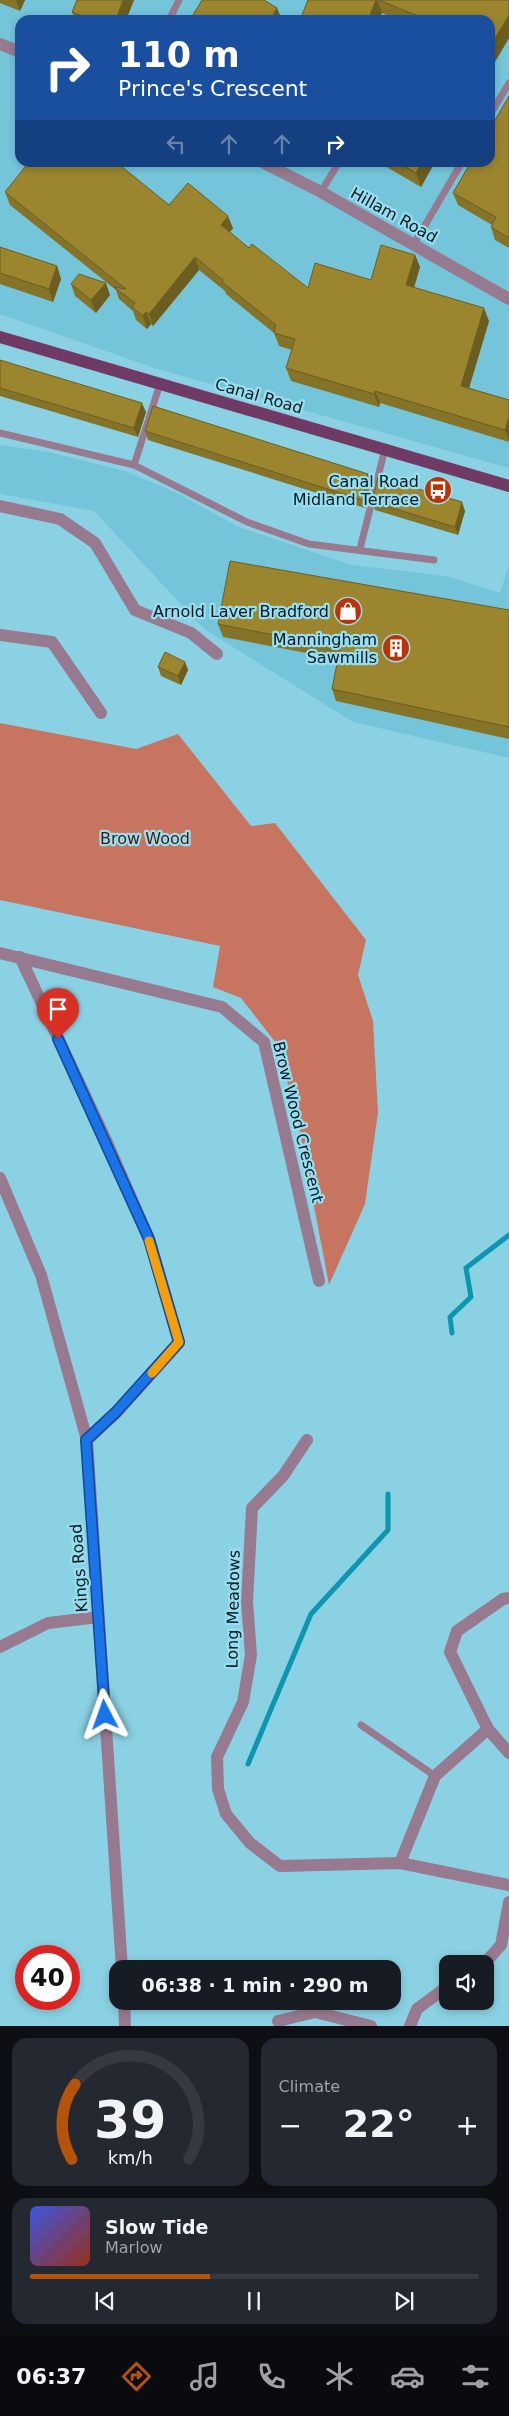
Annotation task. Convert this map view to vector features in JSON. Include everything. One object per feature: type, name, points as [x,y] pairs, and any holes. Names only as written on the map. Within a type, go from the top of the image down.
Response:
[{"type":"main road","name":"Canal Road","points":[[0,337],[509,486]]},
{"type":"street","points":[[0,44],[15,50]]},
{"type":"street","name":"Hillam Road","points":[[272,167],[321,192],[509,298]]},
{"type":"street","points":[[0,506],[60,519],[95,543],[135,610],[191,633],[217,654]]},
{"type":"street","points":[[0,635],[52,642],[101,713]]},
{"type":"street","name":"Brow Wood Crescent","points":[[0,952],[222,1007],[264,1042],[320,1280]]},
{"type":"street","points":[[20,957],[105,1138],[149,1239],[179,1342],[116,1412],[86,1440]]},
{"type":"street","name":"Kings Road","points":[[0,1178],[41,1276],[86,1440],[121,1960]]},
{"type":"street","name":"Long Meadows","points":[[308,1440],[283,1476],[252,1508],[247,1602],[251,1655],[244,1702],[217,1757],[218,1789],[226,1814],[250,1843],[280,1866],[400,1863],[509,1885]]},
{"type":"street","points":[[509,1598],[503,1599],[457,1631],[450,1652],[488,1729],[509,1753]]},
{"type":"street","points":[[0,1647],[48,1623],[99,1617]]},
{"type":"street","points":[[400,1863],[436,1776],[488,1729]]},
{"type":"street","points":[[492,1955],[501,1945],[509,1902]]},
{"type":"street","points":[[410,2026],[417,2009],[439,1993]]},
{"type":"street","points":[[124,2010],[125,2026]]},
{"type":"street","points":[[278,2021],[315,2012],[371,2026]]},
{"type":"lane","points":[[172,15],[179,0]]},
{"type":"lane","points":[[495,107],[509,83]]},
{"type":"lane","points":[[321,192],[336,167]]},
{"type":"lane","points":[[414,244],[459,167]]},
{"type":"lane","points":[[134,465],[160,384]]},
{"type":"lane","points":[[0,433],[134,465],[247,522],[309,544],[434,560]]},
{"type":"lane","points":[[360,550],[384,449]]},
{"type":"lane","points":[[361,1725],[436,1776]]},
{"type":"shaded area","points":[[0,0],[509,0],[509,468],[154,368],[0,314]]},
{"type":"shaded area","name":"Arnold Laver Bradford","points":[[0,445],[49,452],[125,471],[173,491],[239,527],[352,565],[447,576],[500,593],[509,564],[509,758],[353,722],[204,629],[94,511],[0,494]]},
{"type":"green space","name":"Brow Wood","points":[[0,723],[136,749],[178,734],[251,826],[275,823],[366,940],[358,975],[373,1021],[378,1113],[365,1204],[329,1285],[296,1111],[276,1043],[241,998],[213,987],[220,946],[0,900]]},
{"type":"building","points":[[77,0],[123,0],[118,15],[80,15],[72,12]]},
{"type":"building","points":[[202,0],[264,0],[277,8],[273,15],[193,15]]},
{"type":"building","points":[[308,0],[376,0],[370,15],[302,15]]},
{"type":"building","points":[[379,0],[509,0],[509,15],[495,39],[495,15],[416,15]]},
{"type":"building","points":[[509,96],[509,238],[491,227],[496,217],[453,193],[468,167],[495,167],[495,120]]},
{"type":"building","points":[[25,167],[122,167],[169,205],[188,183],[228,216],[221,225],[249,248],[252,244],[308,288],[315,263],[371,280],[381,245],[415,255],[406,285],[484,308],[461,386],[509,400],[509,417],[505,430],[375,391],[374,394],[286,368],[295,339],[274,333],[276,325],[222,282],[223,280],[195,257],[149,314],[146,312],[143,316],[132,307],[135,303],[114,287],[126,289],[5,192]]},
{"type":"building","points":[[406,167],[419,167],[416,173]]},
{"type":"building","points":[[0,247],[57,266],[49,289],[0,273]]},
{"type":"building","points":[[79,274],[106,283],[91,300],[71,284]]},
{"type":"building","points":[[0,360],[142,403],[134,428],[0,388]]},
{"type":"building","points":[[153,406],[368,474],[362,500],[145,431]]},
{"type":"building","points":[[378,477],[462,502],[455,527],[372,502]]},
{"type":"building","name":"Manningham Sawmills","points":[[230,561],[509,610],[509,727],[332,689],[340,648],[218,624]]},
{"type":"building","points":[[165,652],[185,662],[178,676],[158,667]]},
{"type":"waterway","points":[[452,1333],[450,1317],[471,1297],[466,1268],[509,1235]]},
{"type":"waterway","points":[[248,1764],[311,1614],[388,1530],[388,1494]]},
{"type":"slow traffic","points":[[149,1241],[179,1342],[152,1373]]},
{"type":"place","name":"Canal Road Midland Terrace","points":[[438,490]]},
{"type":"place","name":"Arnold Laver Bradford","points":[[348,611]]},
{"type":"place","name":"Manningham Sawmills","points":[[396,648]]},
{"type":"route","points":[[58,1039],[105,1138],[149,1239],[179,1342],[116,1412],[86,1440],[105,1715]]}]
